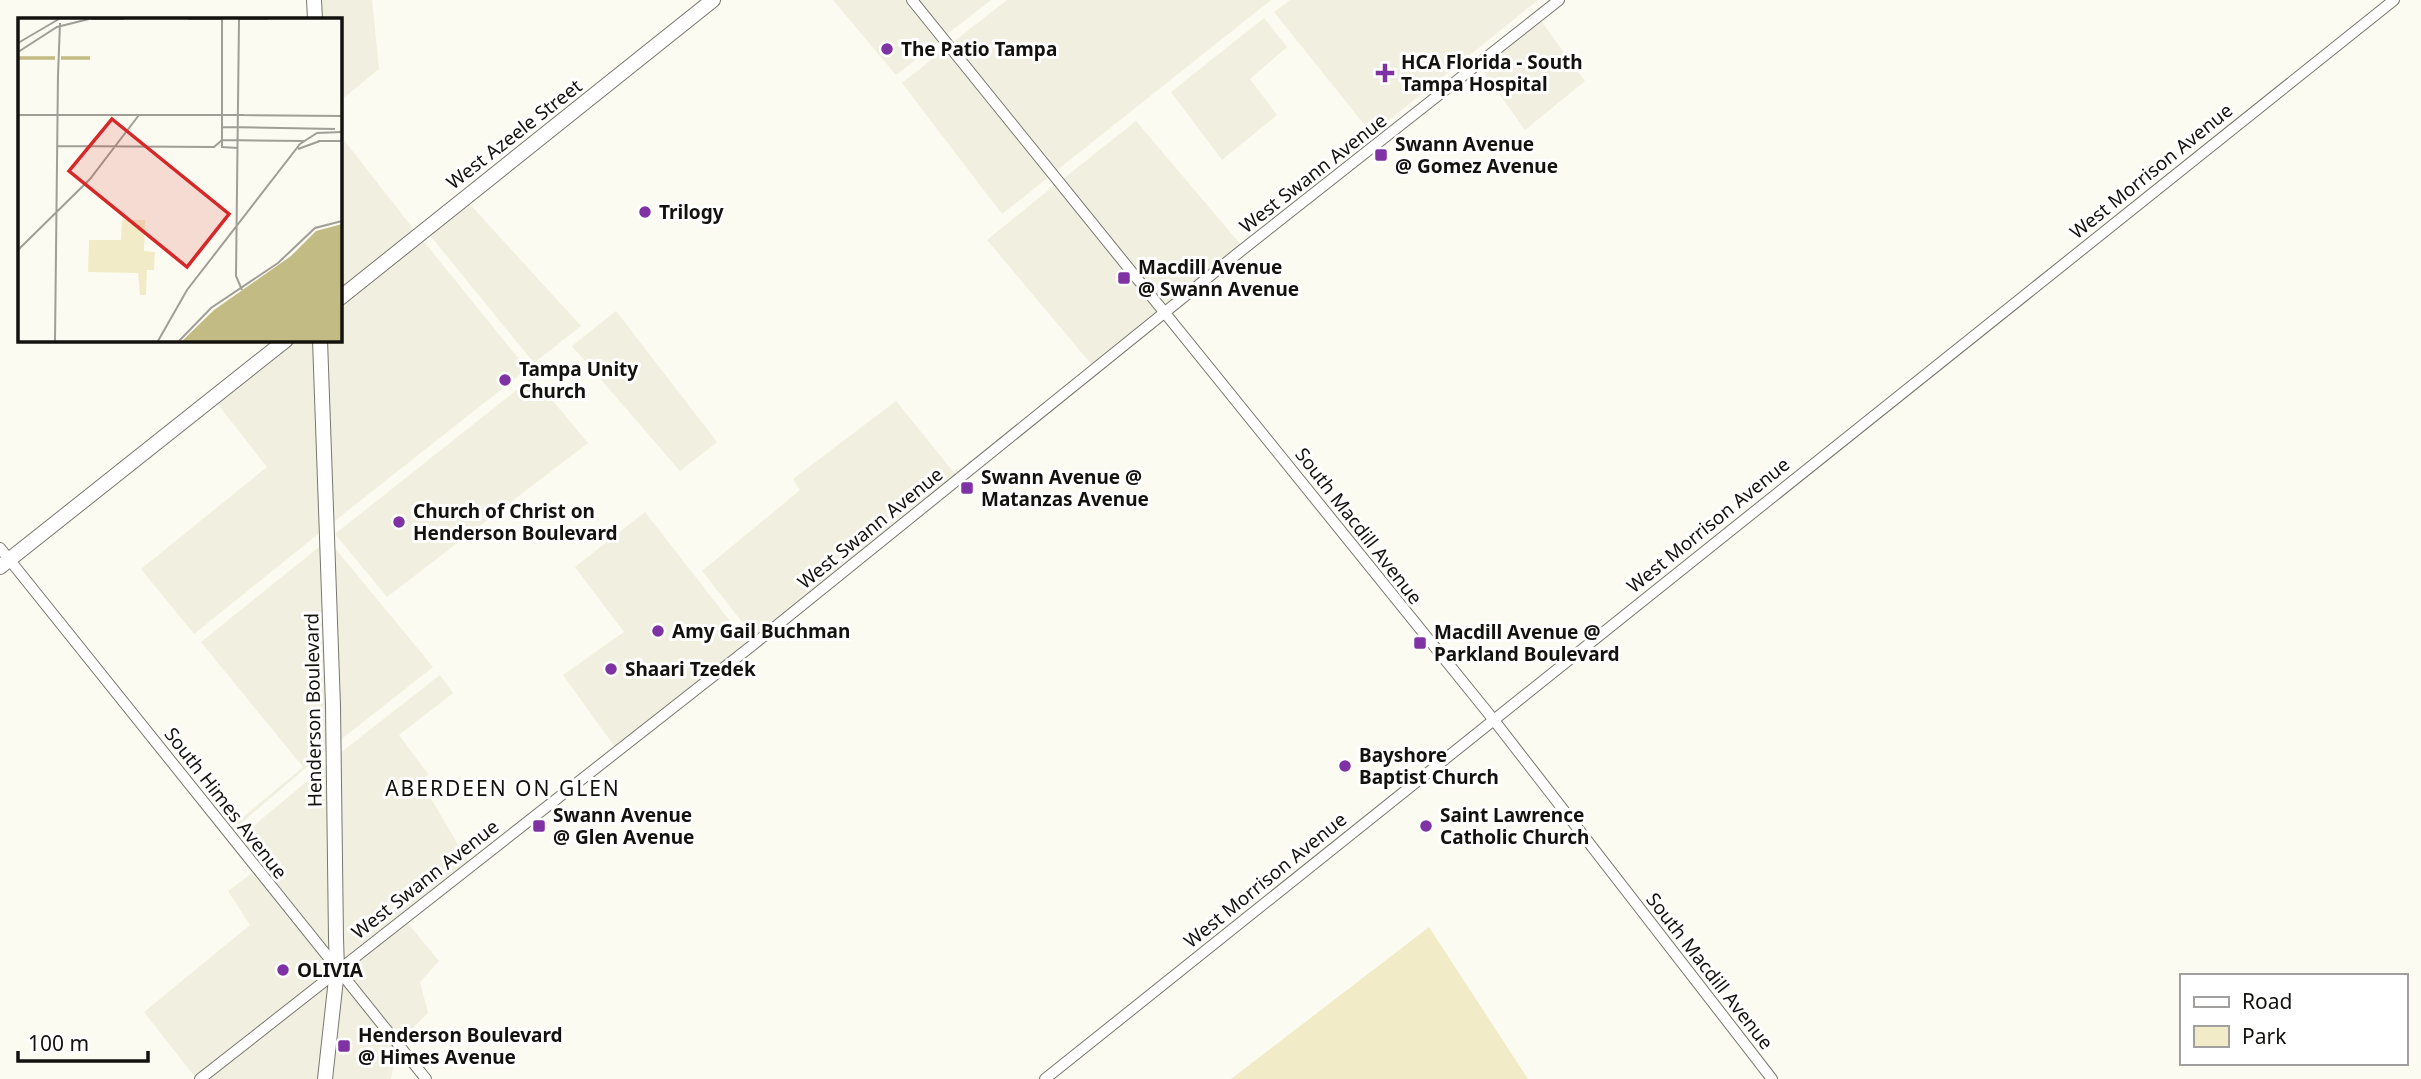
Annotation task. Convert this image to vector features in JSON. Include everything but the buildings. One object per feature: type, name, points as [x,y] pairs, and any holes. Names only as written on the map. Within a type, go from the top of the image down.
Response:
[{"type":"main road","points":[[314,0],[315,18]]},
{"type":"main road","name":"West Azeele Street","points":[[341,297],[713,0]]},
{"type":"main road","points":[[3,558],[285,341]]},
{"type":"main road","name":"Henderson Boulevard","points":[[320,341],[333,718],[337,970],[325,1079]]},
{"type":"street","name":"South Macdill Avenue","points":[[912,0],[1493,719],[1772,1079]]},
{"type":"street","name":"West Swann Avenue","points":[[200,1079],[746,650],[1559,0]]},
{"type":"street","name":"West Morrison Avenue","points":[[1045,1079],[2394,0]]},
{"type":"street","name":"South Himes Avenue","points":[[3,558],[426,1079]]},
{"type":"shaded area","points":[[319,0],[372,0],[379,69],[341,100],[341,18],[320,18]]},
{"type":"shaded area","points":[[833,0],[906,0],[939,41],[896,75]]},
{"type":"shaded area","points":[[917,0],[991,0],[946,35]]},
{"type":"shaded area","points":[[1007,0],[1271,0],[1056,171],[952,43]]},
{"type":"shaded area","name":"HCA Florida - South Tampa Hospital","points":[[1290,0],[1538,0],[1372,134],[1274,12]]},
{"type":"shaded area","points":[[1264,18],[1287,47],[1250,79],[1277,115],[1222,160],[1171,92]]},
{"type":"shaded area","points":[[1541,21],[1585,81],[1525,130],[1481,68]]},
{"type":"shaded area","points":[[945,49],[1049,177],[1002,214],[902,83]]},
{"type":"shaded area","points":[[1136,121],[1241,245],[1166,305],[1063,179]]},
{"type":"shaded area","points":[[341,136],[415,231],[341,290]]},
{"type":"shaded area","points":[[1056,184],[1159,311],[1092,365],[987,240]]},
{"type":"shaded area","points":[[467,201],[581,326],[534,363],[428,233]]},
{"type":"shaded area","points":[[421,238],[527,369],[332,523],[325,341],[341,341],[341,303]]},
{"type":"shaded area","points":[[616,311],[717,442],[680,471],[572,346]]},
{"type":"shaded area","points":[[293,341],[316,341],[323,530],[194,634],[141,569],[267,467],[216,402]]},
{"type":"shaded area","points":[[533,377],[588,443],[387,597],[335,534]]},
{"type":"shaded area","points":[[896,401],[956,475],[754,637],[702,571],[800,490],[793,479]]},
{"type":"shaded area","points":[[645,512],[747,643],[615,747],[563,675],[624,632],[575,567]]},
{"type":"shaded area","points":[[324,543],[329,748],[232,831],[230,828],[303,767],[201,642]]},
{"type":"shaded area","points":[[333,546],[433,667],[339,741]]},
{"type":"shaded area","points":[[440,675],[453,693],[399,735],[428,774],[424,787],[468,861],[341,960],[339,754]]},
{"type":"shaded area","points":[[330,762],[332,957],[238,839]]},
{"type":"shaded area","points":[[252,873],[330,969],[195,1077],[144,1012],[250,925],[228,891]]},
{"type":"shaded area","points":[[406,921],[439,961],[420,982],[428,1013],[400,1041],[343,971]]},
{"type":"shaded area","points":[[331,981],[320,1079],[208,1079]]},
{"type":"shaded area","points":[[340,981],[396,1050],[391,1079],[330,1079]]},
{"type":"green space","points":[[1429,927],[1528,1079],[1231,1079]]},
{"type":"place","name":"The Patio Tampa","points":[[887,49]]},
{"type":"place","name":"HCA Florida - South Tampa Hospital","points":[[1385,73]]},
{"type":"place","name":"Swann Avenue @ Gomez Avenue","points":[[1381,155]]},
{"type":"place","name":"Trilogy","points":[[645,212]]},
{"type":"place","name":"Macdill Avenue @ Swann Avenue","points":[[1124,278]]},
{"type":"place","name":"Tampa Unity Church","points":[[505,380]]},
{"type":"place","name":"Swann Avenue @ Matanzas Avenue","points":[[967,488]]},
{"type":"place","name":"Church of Christ on Henderson Boulevard","points":[[399,522]]},
{"type":"place","name":"Amy Gail Buchman","points":[[658,631]]},
{"type":"place","name":"Macdill Avenue @ Parkland Boulevard","points":[[1420,643]]},
{"type":"place","name":"Shaari Tzedek","points":[[611,669]]},
{"type":"place","name":"Bayshore Baptist Church","points":[[1345,766]]},
{"type":"place","name":"Swann Avenue @ Glen Avenue","points":[[539,826]]},
{"type":"place","name":"Saint Lawrence Catholic Church","points":[[1426,826]]},
{"type":"place","name":"OLIVIA","points":[[283,970]]},
{"type":"place","name":"Henderson Boulevard @ Himes Avenue","points":[[344,1046]]},
{"type":"district","name":"ABERDEEN ON GLEN","points":[[503,788]]}]
